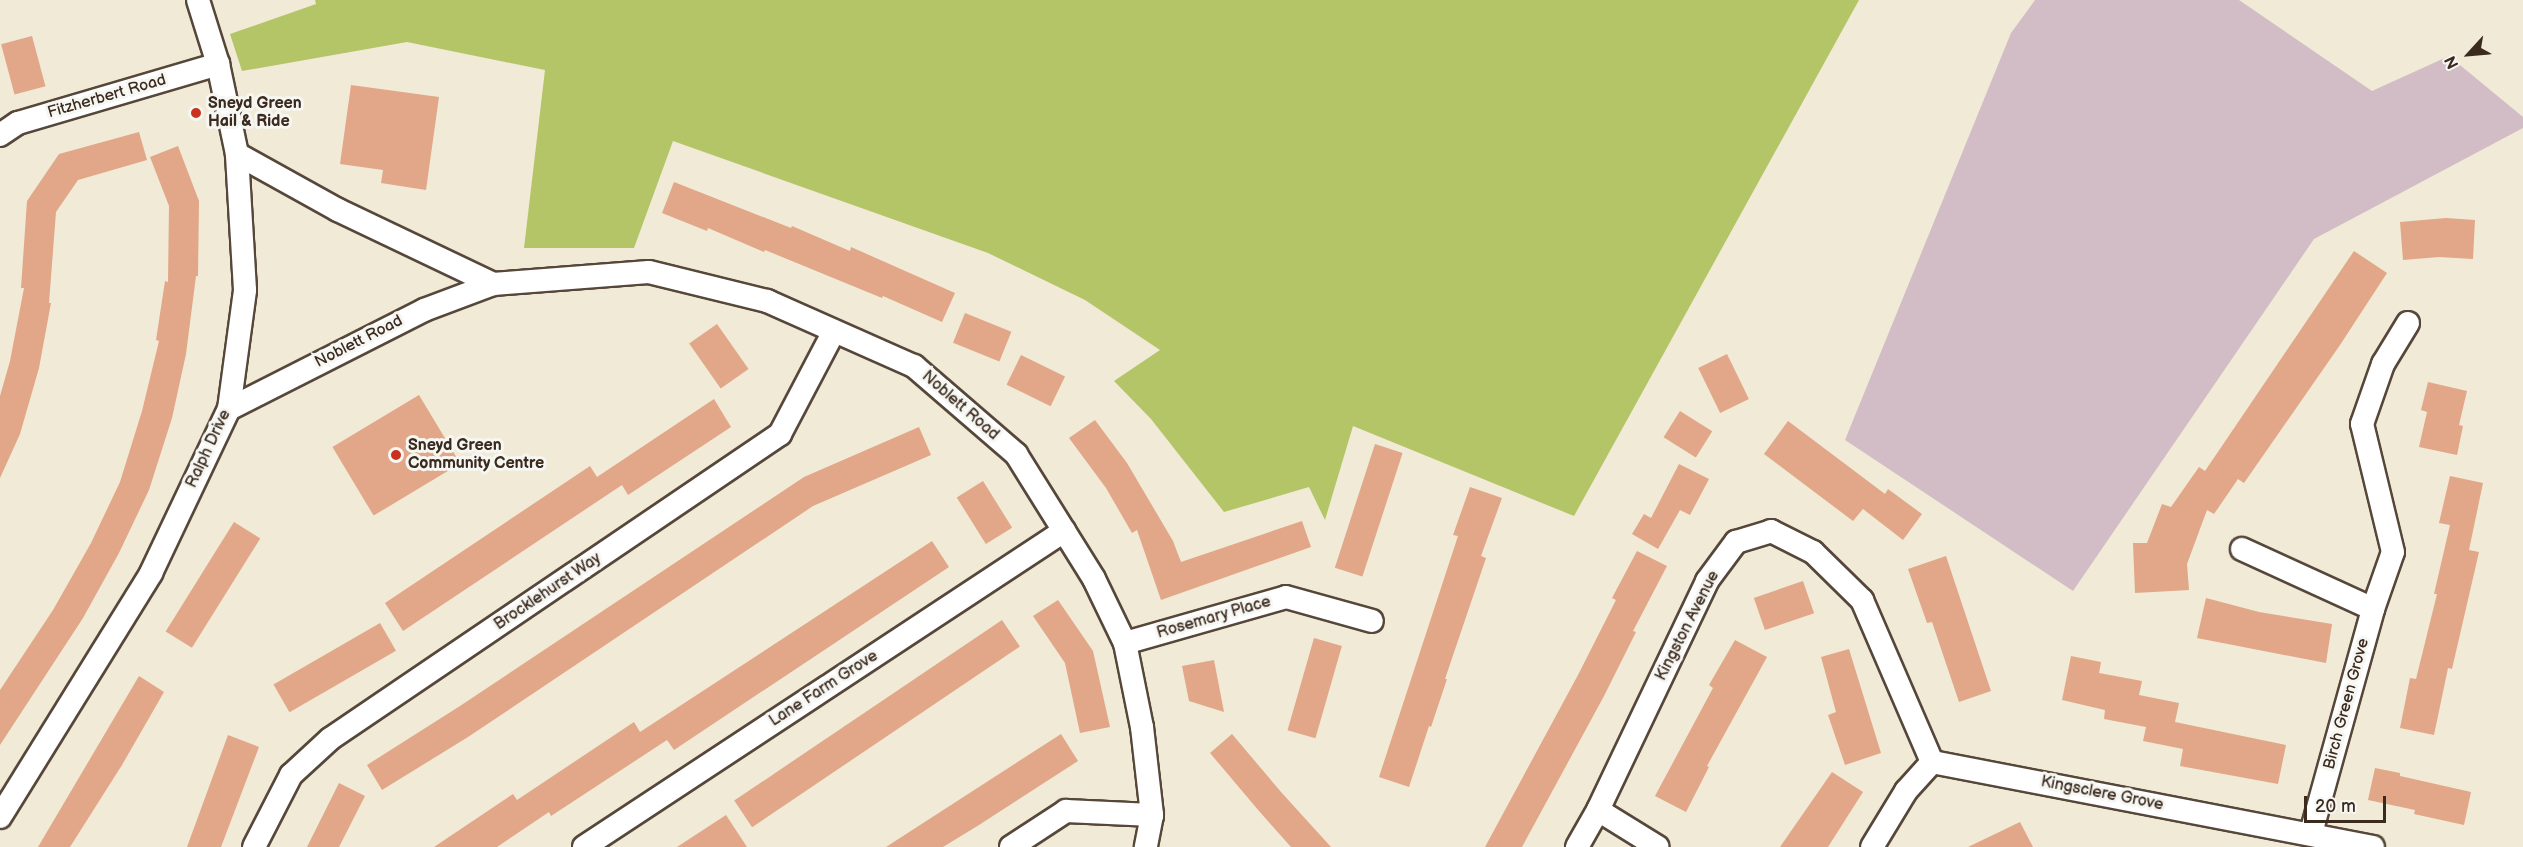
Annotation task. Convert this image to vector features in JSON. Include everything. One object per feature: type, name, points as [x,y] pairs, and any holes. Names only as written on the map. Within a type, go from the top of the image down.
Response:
[{"type":"street","name":"Ralph Drive","points":[[0,817],[151,573],[229,409],[245,290],[237,154],[218,64],[198,0]]},
{"type":"street","name":"Fitzherbert Road","points":[[0,135],[18,123],[218,64]]},
{"type":"street","name":"Noblett Road","points":[[237,154],[338,210],[493,284]]},
{"type":"street","name":"Noblett Road","points":[[229,409],[424,310],[493,284],[649,272],[767,301],[914,366],[1016,454],[1094,579],[1125,643],[1142,727],[1152,815],[1146,847]]},
{"type":"street","name":"Birch Green Grove","points":[[2312,833],[2373,609],[2393,552],[2362,424],[2383,364],[2408,323]]},
{"type":"street","name":"Brocklehurst Way","points":[[254,847],[291,775],[330,739],[780,434],[834,331]]},
{"type":"street","name":"Lane Farm Grove","points":[[584,847],[1064,531]]},
{"type":"street","name":"Kingston Avenue","points":[[1577,847],[1598,810],[1707,581],[1736,542],[1771,531],[1813,552],[1862,600],[1932,762]]},
{"type":"street","points":[[2242,549],[2373,609]]},
{"type":"street","name":"Rosemary Place","points":[[1125,643],[1286,597],[1372,621]]},
{"type":"street","points":[[1872,847],[1906,790],[1932,762]]},
{"type":"street","name":"Kingsclere Grove","points":[[1932,762],[2312,833],[2373,847]]},
{"type":"street","points":[[1598,810],[1658,847]]},
{"type":"street","points":[[1011,847],[1066,811],[1152,815]]},
{"type":"shaded area","points":[[2035,0],[2239,0],[2372,91],[2449,56],[2523,117],[2523,128],[2314,239],[2073,591],[1845,440],[2011,33]]},
{"type":"green space","points":[[315,0],[1859,0],[1574,516],[1353,426],[1325,520],[1309,487],[1224,512],[1151,419],[1114,381],[1160,350],[1085,300],[988,253],[673,141],[634,248],[524,248],[545,70],[407,42],[242,71],[230,34],[316,4]]},
{"type":"building","points":[[32,36],[45,86],[15,95],[1,44]]},
{"type":"building","points":[[351,85],[439,97],[426,190],[381,183],[383,170],[340,164]]},
{"type":"building","points":[[139,132],[147,160],[78,180],[56,212],[49,303],[51,303],[39,368],[20,434],[0,478],[0,396],[10,361],[24,288],[21,288],[27,201],[59,154]]},
{"type":"building","points":[[178,146],[199,201],[198,276],[196,276],[186,354],[172,418],[149,490],[119,553],[83,618],[0,745],[0,690],[53,610],[91,543],[120,482],[142,411],[159,341],[156,340],[165,281],[168,282],[169,206],[150,157]]},
{"type":"building","points":[[674,182],[791,228],[792,226],[850,251],[851,247],[955,293],[942,322],[883,296],[882,298],[765,250],[764,252],[708,228],[707,231],[662,213]]},
{"type":"building","points":[[2446,218],[2475,220],[2473,259],[2439,257],[2403,260],[2400,222]]},
{"type":"building","points":[[2354,251],[2387,273],[2244,483],[2238,479],[2214,514],[2207,510],[2187,564],[2189,590],[2135,593],[2133,543],[2147,543],[2162,504],[2171,507],[2199,467],[2205,471]]},
{"type":"building","points":[[965,313],[1011,332],[999,361],[953,343]]},
{"type":"building","points":[[717,324],[749,369],[721,389],[689,344]]},
{"type":"building","points":[[1727,354],[1749,399],[1720,413],[1698,368]]},
{"type":"building","points":[[1021,355],[1065,376],[1051,406],[1007,385]]},
{"type":"building","points":[[2428,382],[2467,391],[2459,425],[2463,426],[2457,455],[2419,447],[2427,412],[2421,410]]},
{"type":"building","name":"Sneyd Green Community Centre","points":[[419,395],[460,464],[374,516],[332,447]]},
{"type":"building","points":[[714,399],[731,427],[628,495],[622,485],[403,631],[385,603],[590,466],[597,477]]},
{"type":"building","points":[[1680,411],[1712,431],[1696,457],[1664,437]]},
{"type":"building","points":[[1095,420],[1127,463],[1173,541],[1181,562],[1302,521],[1311,547],[1161,600],[1137,530],[1132,533],[1106,488],[1069,438]]},
{"type":"building","points":[[1788,421],[1885,494],[1888,489],[1922,514],[1903,540],[1863,509],[1853,521],[1764,454]]},
{"type":"building","points":[[919,427],[931,455],[813,506],[468,737],[382,790],[367,765],[460,706],[804,477]]},
{"type":"building","points":[[1375,444],[1403,453],[1362,577],[1335,568]]},
{"type":"building","points":[[1679,464],[1709,479],[1690,515],[1680,510],[1658,549],[1632,534],[1644,514],[1651,518]]},
{"type":"building","points":[[2450,476],[2483,483],[2469,550],[2479,552],[2452,669],[2448,668],[2434,735],[2400,728],[2410,678],[2416,679],[2437,594],[2434,594],[2450,525],[2439,523]]},
{"type":"building","points":[[983,481],[1012,528],[986,544],[957,497]]},
{"type":"building","points":[[1470,487],[1502,498],[1481,556],[1486,558],[1409,787],[1379,777],[1458,536],[1453,535]]},
{"type":"building","points":[[234,522],[260,538],[192,648],[166,631]]},
{"type":"building","points":[[932,541],[949,567],[674,750],[667,740],[551,816],[549,812],[497,847],[434,847],[513,794],[517,800],[634,722],[640,732]]},
{"type":"building","points":[[1637,551],[1667,566],[1633,631],[1636,632],[1604,696],[1522,847],[1485,847],[1578,675],[1616,600],[1612,598]]},
{"type":"building","points":[[1946,556],[1991,691],[1959,702],[1932,622],[1927,623],[1908,569]]},
{"type":"building","points":[[1803,581],[1814,613],[1765,630],[1754,598]]},
{"type":"building","points":[[2206,598],[2259,612],[2332,624],[2326,663],[2197,638]]},
{"type":"building","points":[[1058,600],[1093,651],[1110,727],[1080,733],[1065,663],[1033,616]]},
{"type":"building","points":[[1002,620],[1020,647],[752,827],[734,801]]},
{"type":"building","points":[[380,623],[396,651],[289,712],[273,684]]},
{"type":"building","points":[[1314,638],[1342,646],[1315,738],[1288,730]]},
{"type":"building","points":[[1735,640],[1767,657],[1707,766],[1709,767],[1686,812],[1655,796],[1713,688],[1709,685]]},
{"type":"building","points":[[1849,649],[1881,753],[1845,765],[1828,715],[1836,712],[1821,657]]},
{"type":"building","points":[[2071,656],[2101,662],[2099,673],[2142,681],[2139,695],[2179,703],[2175,722],[2286,745],[2278,784],[2180,766],[2183,749],[2143,741],[2146,727],[2104,719],[2105,710],[2062,700]]},
{"type":"building","points":[[1214,660],[1224,712],[1189,701],[1182,666]]},
{"type":"building","points":[[139,676],[164,692],[122,765],[70,847],[38,847]]},
{"type":"building","points":[[1061,734],[1078,761],[979,825],[943,847],[886,847]]},
{"type":"building","points":[[1232,734],[1331,847],[1291,847],[1259,811],[1210,753]]},
{"type":"building","points":[[228,735],[259,747],[221,847],[187,847]]},
{"type":"building","points":[[2375,768],[2471,792],[2464,825],[2414,814],[2415,810],[2368,800]]},
{"type":"building","points":[[1832,772],[1863,792],[1828,847],[1780,847]]},
{"type":"building","points":[[339,783],[365,796],[339,847],[307,847]]},
{"type":"building","points":[[726,815],[747,847],[677,847]]},
{"type":"building","points":[[2020,822],[2033,847],[1968,847]]},
{"type":"place","name":"Sneyd Green Hail & Ride","points":[[196,113]]},
{"type":"place","name":"Sneyd Green Community Centre","points":[[396,455]]}]
